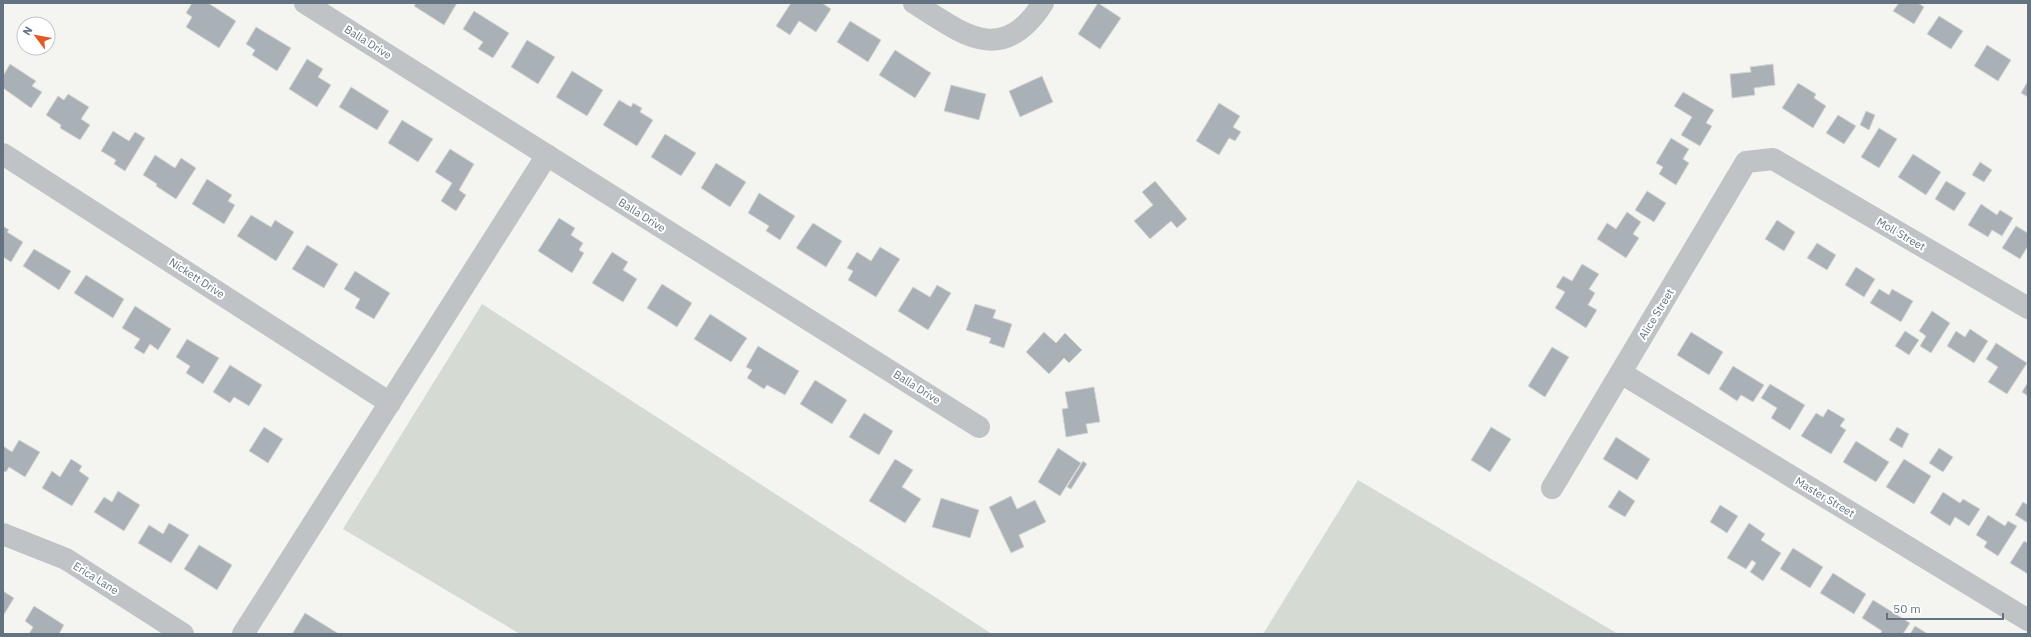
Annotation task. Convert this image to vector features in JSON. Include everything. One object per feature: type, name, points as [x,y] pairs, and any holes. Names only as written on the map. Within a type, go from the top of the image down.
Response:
[{"type":"street","name":"Balla Drive","points":[[305,3],[979,427]]},
{"type":"street","points":[[914,3],[961,33],[984,40],[1009,37],[1034,17],[1043,3]]},
{"type":"street","name":"Nickett Drive","points":[[3,154],[390,403]]},
{"type":"street","points":[[243,634],[547,155]]},
{"type":"street","name":"Moll Street","points":[[1773,159],[2028,308]]},
{"type":"street","name":"Alice Street","points":[[1552,488],[1746,162],[1773,159]]},
{"type":"street","name":"Master Street","points":[[1621,373],[2028,620]]},
{"type":"street","name":"Erica Lane","points":[[3,534],[66,559],[181,633]]},
{"type":"shaded area","points":[[482,304],[992,634],[520,634],[343,529]]},
{"type":"shaded area","points":[[1358,480],[1618,634],[1263,634]]},
{"type":"building","points":[[192,3],[208,3],[236,21],[219,48],[186,27],[192,17],[186,13]]},
{"type":"building","points":[[416,3],[457,3],[444,25],[414,6]]},
{"type":"building","points":[[791,3],[822,3],[831,9],[816,32],[799,21],[790,35],[776,26]]},
{"type":"building","points":[[1098,3],[1121,18],[1100,49],[1078,34]]},
{"type":"building","points":[[1899,3],[1918,3],[1924,7],[1914,24],[1893,11]]},
{"type":"building","points":[[474,11],[509,33],[493,58],[478,49],[483,42],[463,29]]},
{"type":"building","points":[[1939,16],[1963,31],[1951,49],[1927,34]]},
{"type":"building","points":[[850,21],[881,40],[868,62],[837,42]]},
{"type":"building","points":[[256,27],[291,48],[277,71],[252,55],[255,50],[246,44]]},
{"type":"building","points":[[527,40],[555,57],[538,84],[511,67]]},
{"type":"building","points":[[1987,45],[2011,60],[1998,81],[1974,66]]},
{"type":"building","points":[[895,50],[931,73],[915,98],[879,75]]},
{"type":"building","points":[[307,59],[323,69],[318,77],[331,85],[317,107],[289,89]]},
{"type":"building","points":[[10,64],[36,81],[32,86],[42,92],[31,108],[3,88],[3,76]]},
{"type":"building","points":[[1773,64],[1775,85],[1754,88],[1755,95],[1732,98],[1730,74],[1751,72],[1750,67]]},
{"type":"building","points":[[572,71],[603,90],[587,116],[556,97]]},
{"type":"building","points":[[1042,76],[1053,102],[1020,117],[1009,91]]},
{"type":"building","points":[[2028,81],[2028,97],[2021,93]]},
{"type":"building","points":[[1798,83],[1816,94],[1814,98],[1826,106],[1813,128],[1782,108]]},
{"type":"building","points":[[951,85],[986,94],[979,120],[944,111]]},
{"type":"building","points":[[351,87],[389,111],[377,130],[339,107]]},
{"type":"building","points":[[1683,92],[1714,110],[1706,123],[1712,126],[1700,146],[1681,135],[1692,117],[1674,106]]},
{"type":"building","points":[[68,94],[89,107],[81,119],[90,125],[80,140],[60,128],[61,125],[46,115],[58,96],[64,100]]},
{"type":"building","points":[[619,100],[631,107],[633,103],[642,108],[640,112],[653,120],[637,146],[603,125]]},
{"type":"building","points":[[1219,103],[1240,116],[1233,127],[1241,132],[1235,141],[1229,138],[1219,155],[1196,141]]},
{"type":"building","points":[[1866,111],[1875,115],[1869,130],[1860,125]]},
{"type":"building","points":[[1838,115],[1856,126],[1844,144],[1826,133]]},
{"type":"building","points":[[402,120],[433,139],[418,162],[388,143]]},
{"type":"building","points":[[1879,128],[1897,139],[1879,168],[1861,157]]},
{"type":"building","points":[[113,131],[129,141],[135,132],[145,138],[125,171],[114,164],[116,160],[101,151]]},
{"type":"building","points":[[665,134],[696,153],[681,176],[651,157]]},
{"type":"building","points":[[1671,138],[1689,149],[1683,159],[1689,163],[1676,185],[1659,174],[1663,167],[1656,163]]},
{"type":"building","points":[[450,149],[474,164],[459,190],[466,195],[456,211],[441,201],[452,183],[435,172]]},
{"type":"building","points":[[1913,154],[1941,172],[1926,195],[1898,177]]},
{"type":"building","points":[[155,155],[175,168],[181,158],[196,168],[176,199],[156,186],[157,184],[143,175]]},
{"type":"building","points":[[1980,162],[1992,170],[1984,182],[1972,175]]},
{"type":"building","points":[[716,163],[746,182],[730,207],[701,188]]},
{"type":"building","points":[[207,179],[232,195],[228,201],[235,205],[224,224],[192,204]]},
{"type":"building","points":[[1155,181],[1187,219],[1177,228],[1171,221],[1150,239],[1134,221],[1153,205],[1142,192]]},
{"type":"building","points":[[1946,181],[1966,193],[1954,211],[1935,199]]},
{"type":"building","points":[[1647,191],[1666,203],[1654,222],[1635,210]]},
{"type":"building","points":[[759,193],[795,216],[780,240],[766,231],[769,226],[748,213]]},
{"type":"building","points":[[1981,204],[1997,215],[2000,210],[2013,218],[2002,236],[1992,230],[1988,237],[1968,225]]},
{"type":"building","points":[[1627,212],[1641,222],[1633,234],[1639,238],[1626,258],[1597,239],[1607,223],[1616,229]]},
{"type":"building","points":[[251,215],[271,227],[275,220],[294,232],[276,261],[237,236]]},
{"type":"building","points":[[559,218],[575,228],[571,235],[583,243],[579,250],[584,253],[572,273],[538,251]]},
{"type":"building","points":[[1777,220],[1795,232],[1784,251],[1765,239]]},
{"type":"building","points":[[813,223],[842,241],[826,267],[796,248]]},
{"type":"building","points":[[3,226],[9,230],[7,232],[23,242],[11,262],[3,257]]},
{"type":"building","points":[[2016,226],[2028,233],[2028,246],[2020,259],[2002,248]]},
{"type":"building","points":[[1817,243],[1836,255],[1827,270],[1807,258]]},
{"type":"building","points":[[307,245],[338,264],[324,288],[292,269]]},
{"type":"building","points":[[880,247],[900,259],[876,297],[848,280],[853,271],[847,268],[857,252],[871,261]]},
{"type":"building","points":[[34,249],[71,271],[59,290],[23,266]]},
{"type":"building","points":[[612,252],[628,262],[623,270],[637,279],[623,302],[592,283]]},
{"type":"building","points":[[1582,264],[1599,274],[1589,289],[1595,293],[1588,305],[1597,310],[1586,328],[1555,308],[1565,292],[1556,287],[1563,276],[1572,281]]},
{"type":"building","points":[[1856,267],[1875,279],[1864,297],[1845,285]]},
{"type":"building","points":[[355,271],[390,293],[374,319],[355,308],[360,299],[344,289]]},
{"type":"building","points":[[86,275],[124,299],[113,318],[74,293]]},
{"type":"building","points":[[662,284],[692,303],[677,327],[647,308]]},
{"type":"building","points":[[937,285],[951,293],[928,330],[898,311],[913,287],[930,297]]},
{"type":"building","points":[[1879,289],[1889,295],[1892,289],[1913,301],[1901,322],[1870,303]]},
{"type":"building","points":[[975,304],[996,310],[993,318],[1012,324],[1004,348],[989,343],[991,338],[966,330]]},
{"type":"building","points":[[135,306],[171,329],[158,350],[150,344],[144,354],[134,348],[140,339],[122,328]]},
{"type":"building","points":[[1932,311],[1950,323],[1931,353],[1920,346],[1926,336],[1919,331]]},
{"type":"building","points":[[710,314],[747,338],[731,362],[694,339]]},
{"type":"building","points":[[1970,329],[1988,341],[1974,363],[1947,346],[1956,331],[1965,337]]},
{"type":"building","points":[[1905,331],[1919,340],[1909,355],[1895,346]]},
{"type":"building","points":[[1044,332],[1056,343],[1065,333],[1082,350],[1069,363],[1064,358],[1049,374],[1026,352]]},
{"type":"building","points":[[1691,332],[1723,352],[1709,375],[1677,355]]},
{"type":"building","points":[[187,339],[219,358],[203,384],[186,373],[190,366],[176,357]]},
{"type":"building","points":[[1996,343],[2027,363],[2007,394],[1988,382],[1998,367],[1986,359]]},
{"type":"building","points":[[758,346],[799,371],[785,395],[767,385],[764,389],[747,378],[752,370],[746,367]]},
{"type":"building","points":[[1552,347],[1569,357],[1545,397],[1528,386]]},
{"type":"building","points":[[230,365],[262,385],[249,406],[234,397],[230,403],[213,392]]},
{"type":"building","points":[[1733,366],[1764,385],[1753,402],[1741,395],[1737,401],[1719,389]]},
{"type":"building","points":[[815,380],[847,400],[832,424],[800,404]]},
{"type":"building","points":[[2028,382],[2028,396],[2022,392]]},
{"type":"building","points":[[1770,384],[1805,405],[1790,430],[1771,418],[1777,408],[1761,398]]},
{"type":"building","points":[[1094,387],[1100,422],[1086,424],[1088,433],[1066,437],[1062,409],[1068,408],[1065,392]]},
{"type":"building","points":[[1828,409],[1845,419],[1840,426],[1846,430],[1831,454],[1801,436],[1816,413],[1823,417]]},
{"type":"building","points":[[864,413],[893,431],[879,455],[849,437]]},
{"type":"building","points":[[264,427],[283,439],[268,463],[249,451]]},
{"type":"building","points":[[1491,427],[1511,439],[1490,472],[1471,460]]},
{"type":"building","points":[[1897,427],[1909,434],[1902,448],[1889,440]]},
{"type":"building","points":[[1616,437],[1650,459],[1637,480],[1603,459]]},
{"type":"building","points":[[19,440],[40,452],[25,477],[9,467],[6,472],[3,471],[3,446],[12,452]]},
{"type":"building","points":[[1856,441],[1889,462],[1876,482],[1843,462]]},
{"type":"building","points":[[1058,448],[1081,463],[1060,496],[1038,482]]},
{"type":"building","points":[[1939,448],[1953,457],[1943,472],[1929,463]]},
{"type":"building","points":[[71,459],[82,466],[79,471],[89,478],[72,506],[42,488],[52,471],[60,477]]},
{"type":"building","points":[[895,459],[913,470],[902,487],[921,499],[905,523],[869,501]]},
{"type":"building","points":[[1904,459],[1931,476],[1914,504],[1886,487]]},
{"type":"building","points":[[1083,461],[1087,464],[1071,489],[1067,487]]},
{"type":"building","points":[[1619,490],[1635,501],[1625,517],[1608,507]]},
{"type":"building","points":[[118,491],[140,505],[124,531],[94,512],[104,497],[112,502]]},
{"type":"building","points":[[1943,492],[1960,503],[1963,499],[1980,509],[1969,526],[1955,517],[1950,526],[1930,513]]},
{"type":"building","points":[[1011,496],[1017,509],[1035,500],[1046,522],[1019,535],[1024,547],[1011,553],[989,507]]},
{"type":"building","points":[[941,498],[979,510],[970,538],[932,527]]},
{"type":"building","points":[[2023,502],[2028,505],[2028,523],[2015,515]]},
{"type":"building","points":[[1720,505],[1738,516],[1727,533],[1710,522]]},
{"type":"building","points":[[1988,515],[2005,526],[2008,521],[2017,526],[1998,556],[1984,547],[1987,542],[1976,535]]},
{"type":"building","points":[[169,523],[189,535],[171,563],[138,543],[149,525],[163,534]]},
{"type":"building","points":[[1749,523],[1765,534],[1761,540],[1781,553],[1763,581],[1750,572],[1756,563],[1752,560],[1746,569],[1727,558]]},
{"type":"building","points":[[2024,541],[2028,543],[2028,574],[2010,563]]},
{"type":"building","points":[[199,545],[232,565],[217,590],[184,569]]},
{"type":"building","points":[[1793,548],[1823,567],[1810,588],[1780,569]]},
{"type":"building","points":[[1833,573],[1866,594],[1854,614],[1820,593]]},
{"type":"building","points":[[3,591],[14,598],[3,616]]},
{"type":"building","points":[[1873,600],[1910,623],[1903,634],[1880,634],[1882,631],[1862,618]]},
{"type":"building","points":[[34,606],[64,625],[59,634],[29,634],[33,627],[25,621]]},
{"type":"building","points":[[305,613],[339,634],[292,634]]},
{"type":"building","points":[[1915,626],[1928,634],[1910,634]]}]
